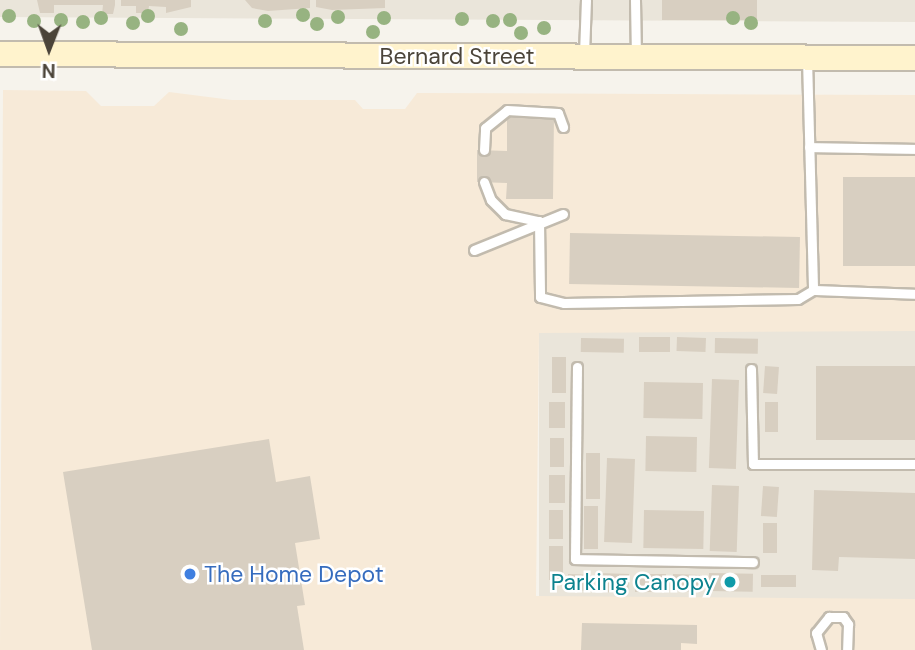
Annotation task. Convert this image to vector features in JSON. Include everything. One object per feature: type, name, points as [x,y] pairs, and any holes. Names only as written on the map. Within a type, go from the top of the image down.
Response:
[{"type":"street","name":"Bernard Street","points":[[0,54],[915,58]]},
{"type":"lane","points":[[584,57],[586,0]]},
{"type":"lane","points":[[635,0],[636,57]]},
{"type":"lane","points":[[807,58],[813,290]]},
{"type":"lane","points":[[484,150],[485,128],[507,110],[558,113],[563,127]]},
{"type":"lane","points":[[809,147],[915,149]]},
{"type":"lane","points":[[484,182],[491,201],[505,214],[539,221]]},
{"type":"lane","points":[[474,250],[539,221],[563,214]]},
{"type":"lane","points":[[539,221],[540,297],[564,303],[798,299],[813,290],[915,294]]},
{"type":"lane","points":[[577,367],[575,559],[753,562]]},
{"type":"lane","points":[[751,369],[753,464],[915,464]]},
{"type":"lane","points":[[821,650],[816,633],[829,617],[842,617],[848,624],[847,650]]},
{"type":"shaded area","points":[[0,0],[915,0],[915,22],[0,17]]},
{"type":"shaded area","points":[[3,90],[86,91],[101,106],[154,106],[169,92],[232,100],[355,100],[363,109],[405,109],[417,93],[915,95],[915,331],[539,333],[536,596],[915,599],[915,650],[0,650]]},
{"type":"shaded area","points":[[539,331],[915,331],[915,599],[539,599]]},
{"type":"building","points":[[37,0],[115,0],[115,5],[113,14],[102,14],[103,5],[54,5],[54,13],[40,13]]},
{"type":"building","points":[[121,0],[191,0],[191,7],[166,13],[166,7],[149,6],[148,13],[136,13],[136,6],[121,6]]},
{"type":"building","points":[[245,0],[310,0],[310,8],[268,11],[252,8]]},
{"type":"building","points":[[316,0],[385,0],[385,8],[332,10],[316,7]]},
{"type":"building","points":[[662,0],[757,0],[757,20],[662,20]]},
{"type":"building","points":[[507,114],[554,115],[553,199],[506,199],[507,183],[477,182],[477,150],[507,151]]},
{"type":"building","points":[[843,177],[915,177],[915,266],[843,266]]},
{"type":"building","points":[[570,233],[800,237],[799,288],[569,284]]},
{"type":"building","points":[[639,337],[670,337],[670,352],[639,352]]},
{"type":"building","points":[[677,337],[706,338],[705,352],[677,351]]},
{"type":"building","points":[[581,338],[624,339],[624,353],[581,352]]},
{"type":"building","points":[[715,338],[758,339],[758,354],[715,353]]},
{"type":"building","points":[[552,357],[566,357],[566,393],[552,393]]},
{"type":"building","points":[[765,366],[779,367],[777,394],[763,393]]},
{"type":"building","points":[[816,366],[915,366],[915,440],[816,440]]},
{"type":"building","points":[[712,379],[739,380],[736,469],[709,468]]},
{"type":"building","points":[[644,382],[703,383],[702,419],[643,418]]},
{"type":"building","points":[[549,402],[565,402],[565,428],[549,428]]},
{"type":"building","points":[[765,402],[778,402],[778,432],[765,432]]},
{"type":"building","points":[[646,436],[697,437],[696,472],[645,471]]},
{"type":"building","points":[[550,438],[564,438],[564,467],[550,467]]},
{"type":"building","name":"The Home Depot","points":[[269,439],[276,482],[310,476],[320,539],[295,543],[305,605],[297,606],[304,650],[92,650],[63,472]]},
{"type":"building","points":[[586,453],[600,453],[600,499],[586,499]]},
{"type":"building","points":[[607,458],[635,459],[632,543],[604,542]]},
{"type":"building","name":"Parking Canopy","points":[[549,475],[565,475],[565,503],[549,503]]},
{"type":"building","points":[[712,485],[739,486],[737,552],[710,551]]},
{"type":"building","points":[[763,486],[779,487],[777,517],[761,516]]},
{"type":"building","points":[[814,490],[915,493],[915,559],[839,557],[838,571],[812,570]]},
{"type":"building","name":"Parking Canopy","points":[[584,506],[598,506],[598,549],[584,549]]},
{"type":"building","name":"Parking Canopy","points":[[549,510],[563,510],[563,539],[549,539]]},
{"type":"building","points":[[644,510],[704,511],[703,549],[643,548]]},
{"type":"building","name":"Parking Canopy","points":[[763,523],[777,523],[777,553],[763,553]]},
{"type":"building","name":"Parking Canopy","points":[[549,546],[563,546],[563,580],[549,580]]},
{"type":"building","name":"Parking Canopy","points":[[598,573],[629,574],[628,593],[597,592]]},
{"type":"building","name":"Parking Canopy","points":[[709,573],[753,574],[753,592],[709,591]]},
{"type":"building","name":"Parking Canopy","points":[[568,574],[591,575],[590,591],[567,590]]},
{"type":"building","name":"Parking Canopy","points":[[635,574],[666,574],[666,592],[635,592]]},
{"type":"building","name":"Parking Canopy","points":[[673,574],[702,575],[701,592],[672,591]]},
{"type":"building","points":[[761,575],[796,575],[796,587],[761,587]]},
{"type":"building","points":[[582,623],[697,625],[697,644],[681,643],[681,650],[581,650]]},
{"type":"place","name":"The Home Depot","points":[[190,574]]},
{"type":"place","name":"Parking Canopy","points":[[730,582]]}]
